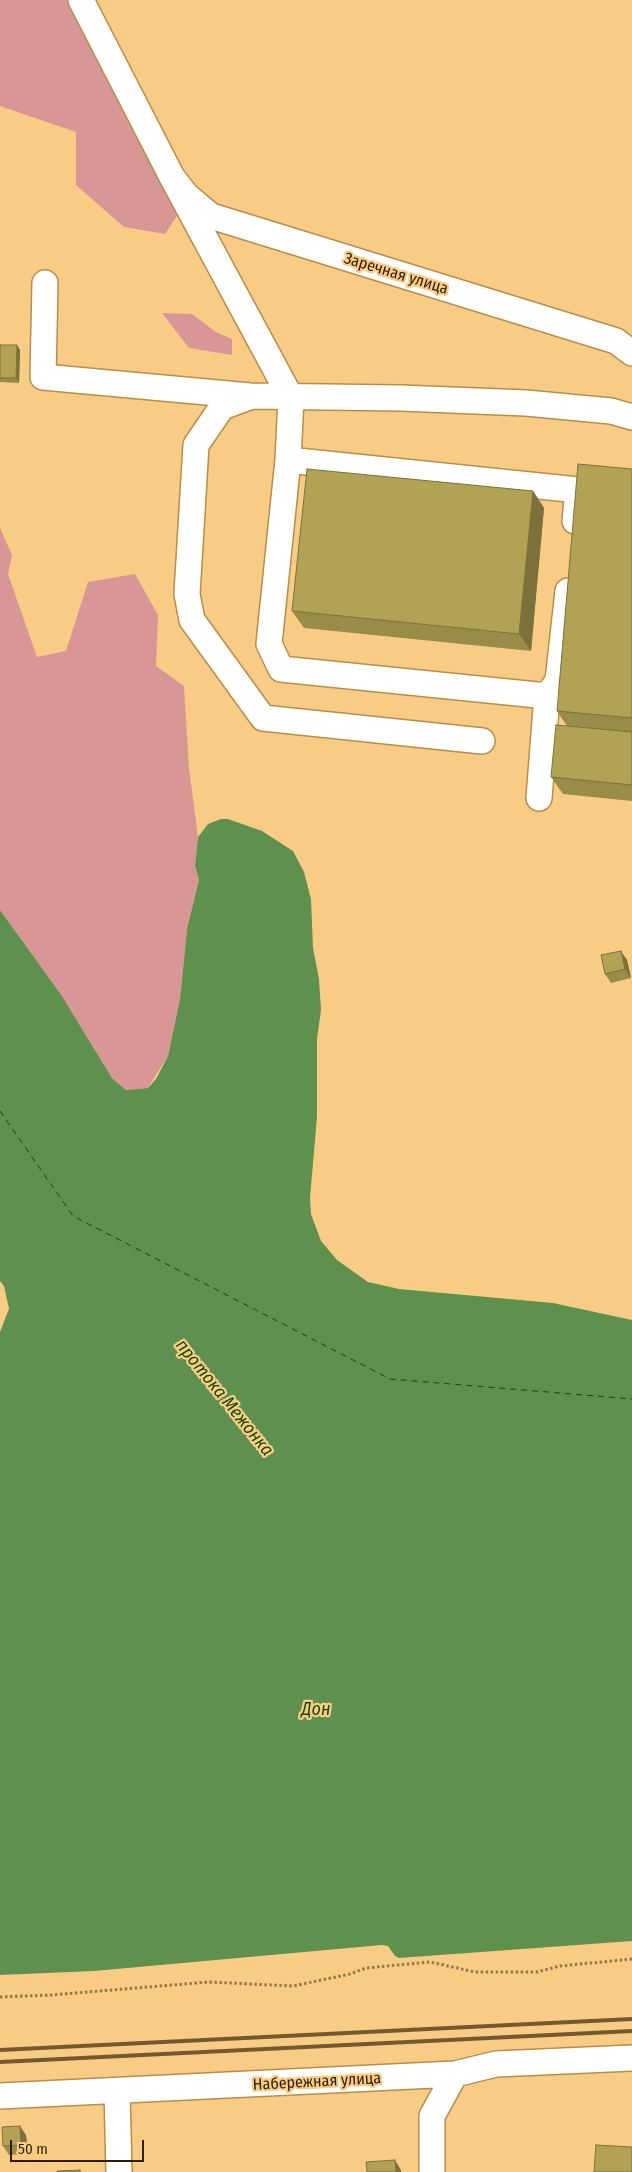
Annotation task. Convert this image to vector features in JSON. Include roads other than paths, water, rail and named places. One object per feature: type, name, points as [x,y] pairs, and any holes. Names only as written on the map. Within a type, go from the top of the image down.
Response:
[{"type":"street","name":"Заречная улица","points":[[81,0],[172,177],[291,398]]},
{"type":"street","name":"Заречная улица","points":[[172,177],[186,195],[211,216],[627,345]]},
{"type":"street","points":[[44,282],[44,377],[250,396],[401,398],[526,403],[610,411],[632,417]]},
{"type":"street","points":[[250,396],[222,407],[196,445],[187,594],[192,620],[263,718],[482,741]]},
{"type":"street","points":[[291,398],[288,460],[270,644],[281,669],[547,696]]},
{"type":"street","points":[[288,460],[578,490],[558,681],[547,696],[539,798]]},
{"type":"street","name":"Набережная улица","points":[[0,2096],[117,2092],[455,2074],[496,2064],[632,2058]]},
{"type":"street","points":[[432,2172],[432,2116],[455,2074]]},
{"type":"street","points":[[117,2092],[119,2172]]},
{"type":"water","points":[[221,819],[228,819],[262,831],[293,851],[304,872],[311,899],[313,948],[319,979],[321,1010],[317,1039],[317,1117],[310,1198],[311,1214],[321,1241],[337,1260],[368,1282],[399,1289],[553,1303],[632,1320],[632,1941],[399,1958],[395,1956],[388,1946],[382,1945],[94,1971],[0,1975],[0,1332],[9,1309],[4,1286],[0,1281],[0,910],[62,996],[112,1078],[126,1090],[148,1088],[156,1079],[168,1056],[180,999],[187,929],[199,880],[195,866],[198,837],[208,824]]},
{"type":"railway","points":[[0,2050],[632,2019]]},
{"type":"railway","points":[[0,2062],[632,2031]]},
{"type":"water label","name":"протока Межонка","points":[[224,1398]]},
{"type":"water label","name":"Дон","points":[[316,1710]]}]
